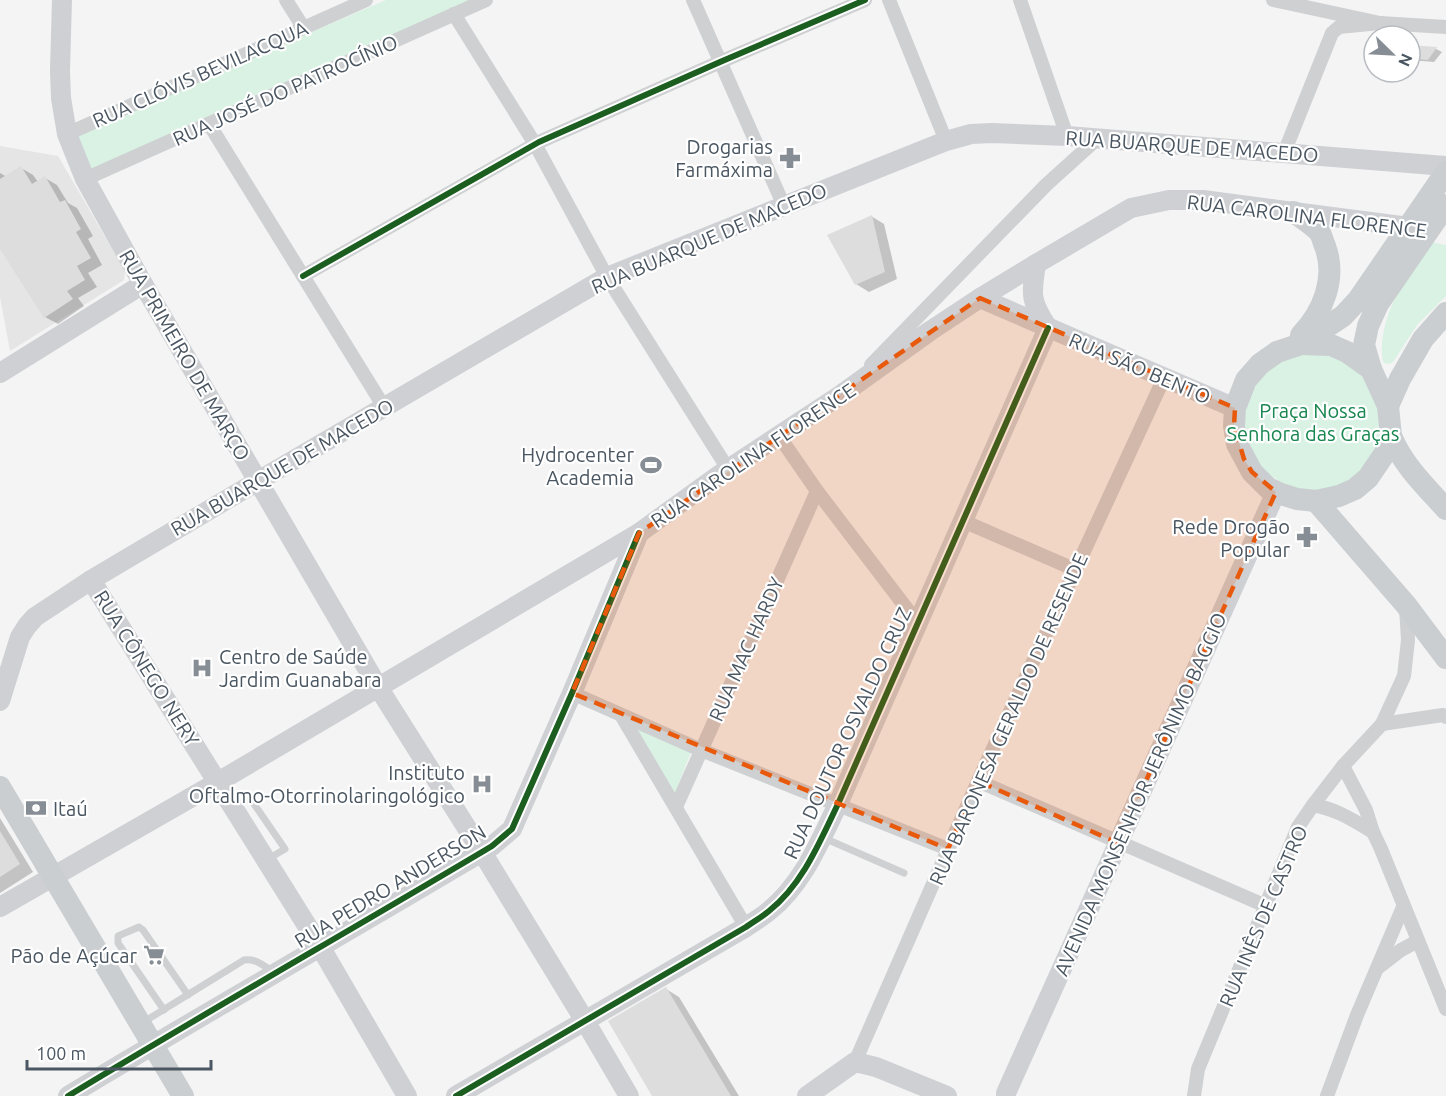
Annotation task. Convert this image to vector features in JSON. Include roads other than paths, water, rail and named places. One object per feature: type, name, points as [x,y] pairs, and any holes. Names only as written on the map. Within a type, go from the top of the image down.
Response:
[{"type":"main road","name":"RUA PRIMEIRO DE MARÇO","points":[[62,0],[60,71],[62,98],[67,134],[85,179],[143,284],[378,687],[482,852],[629,1096]]},
{"type":"main road","name":"RUA BUARQUE DE MACEDO","points":[[0,700],[20,637],[35,617],[91,580],[258,480],[607,277],[946,141],[971,134],[1067,136],[1446,166]]},
{"type":"main road","points":[[1391,436],[1385,453],[1368,478],[1355,489],[1339,496],[1316,501],[1298,500],[1268,488],[1252,472],[1237,444],[1234,426],[1235,408],[1246,381],[1260,364],[1343,315],[1428,231],[1446,172]]},
{"type":"main road","name":"RUA CAROLINA FLORENCE","points":[[0,907],[218,782],[639,533],[728,469],[842,394],[930,331],[980,298],[1131,208],[1169,200],[1203,200],[1428,231]]},
{"type":"main road","points":[[1446,205],[1378,304],[1368,326],[1364,345],[1371,369],[1388,406],[1391,436],[1398,452],[1411,471],[1446,509]]},
{"type":"main road","points":[[1294,212],[1320,233],[1329,256],[1329,285],[1320,311],[1295,345]]},
{"type":"main road","points":[[1036,264],[1032,291],[1037,311],[1048,328]]},
{"type":"main road","points":[[0,370],[143,284]]},
{"type":"main road","name":"RUA SÃO BENTO","points":[[980,298],[1235,408]]},
{"type":"main road","points":[[1388,406],[1400,379],[1423,339],[1446,313]]},
{"type":"main road","name":"RUA DOUTOR OSVALDO CRUZ","points":[[456,1096],[746,927],[770,911],[788,892],[812,858],[838,804],[1048,328]]},
{"type":"main road","points":[[1295,345],[1331,345],[1347,352],[1371,369]]},
{"type":"main road","name":"AVENIDA MONSENHOR JERÔNIMO BAGGIO","points":[[1004,1095],[1276,492]]},
{"type":"main road","points":[[1316,501],[1406,605],[1446,658]]},
{"type":"main road","name":"RUA PEDRO ANDERSON","points":[[68,1096],[492,846],[512,829],[639,533]]},
{"type":"main road","name":"RUA CÔNEGO NERY","points":[[91,580],[321,948],[406,1096]]},
{"type":"main road","points":[[0,787],[183,1096]]},
{"type":"main road","points":[[807,1096],[855,1062],[876,1067],[947,1096]]},
{"type":"street","points":[[286,0],[303,27]]},
{"type":"street","name":"RUA CLÓVIS BEVILACQUA","points":[[67,134],[366,0]]},
{"type":"street","name":"RUA JOSÉ DO PATROCÍNIO","points":[[85,179],[486,0]]},
{"type":"street","points":[[693,0],[784,206]]},
{"type":"street","points":[[303,276],[536,144],[865,0]]},
{"type":"street","points":[[889,0],[946,141]]},
{"type":"street","points":[[1020,0],[1067,136]]},
{"type":"street","points":[[1273,0],[1380,22],[1446,27]]},
{"type":"street","points":[[454,14],[536,144],[607,277],[728,469]]},
{"type":"street","points":[[1284,153],[1332,33],[1339,27],[1380,22]]},
{"type":"street","points":[[209,124],[384,407]]},
{"type":"street","points":[[842,394],[1046,185],[1098,138]]},
{"type":"street","name":"RUA BARONESA GERALDO DE RESENDE","points":[[855,1062],[978,781],[1164,378]]},
{"type":"street","points":[[779,436],[917,622]]},
{"type":"street","name":"RUA MAC HARDY","points":[[676,807],[818,491]]},
{"type":"street","points":[[963,521],[1076,570]]},
{"type":"street","name":"RUA INÊS DE CASTRO","points":[[1194,1096],[1198,1069],[1298,827],[1343,766],[1382,724],[1404,676],[1408,640],[1406,605]]},
{"type":"street","points":[[572,693],[701,750],[948,849]]},
{"type":"street","points":[[621,715],[746,927]]},
{"type":"street","points":[[1382,724],[1446,717]]},
{"type":"street","points":[[1343,766],[1366,810],[1372,832],[1446,1009]]},
{"type":"street","points":[[978,781],[1266,906]]},
{"type":"street","points":[[1313,805],[1327,807],[1347,816],[1372,832]]},
{"type":"street","points":[[1327,1096],[1357,1015],[1403,907]]},
{"type":"street","points":[[1377,968],[1401,950],[1418,941]]},
{"type":"lane","points":[[822,837],[904,873]]},
{"type":"lane","points":[[164,1010],[118,943],[118,936],[139,927],[143,930],[188,995]]},
{"type":"lane","points":[[140,1025],[244,960],[256,961],[276,974]]},
{"type":"place","name":"Drogarias Farmáxima","points":[[790,158]]},
{"type":"place","name":"Hydrocenter Academia","points":[[651,465]]},
{"type":"place","name":"Rede Drogão Popular","points":[[1307,537]]},
{"type":"place","name":"Centro de Saúde Jardim Guanabara","points":[[202,668]]},
{"type":"place","name":"Instituto Oftalmo-Otorrinolaringológico","points":[[482,784]]},
{"type":"place","name":"Itaú","points":[[36,808]]},
{"type":"place","name":"Pão de Açúcar","points":[[154,955]]},
{"type":"park label","name":"Praça Nossa Senhora das Graças","points":[[1313,422]]}]
